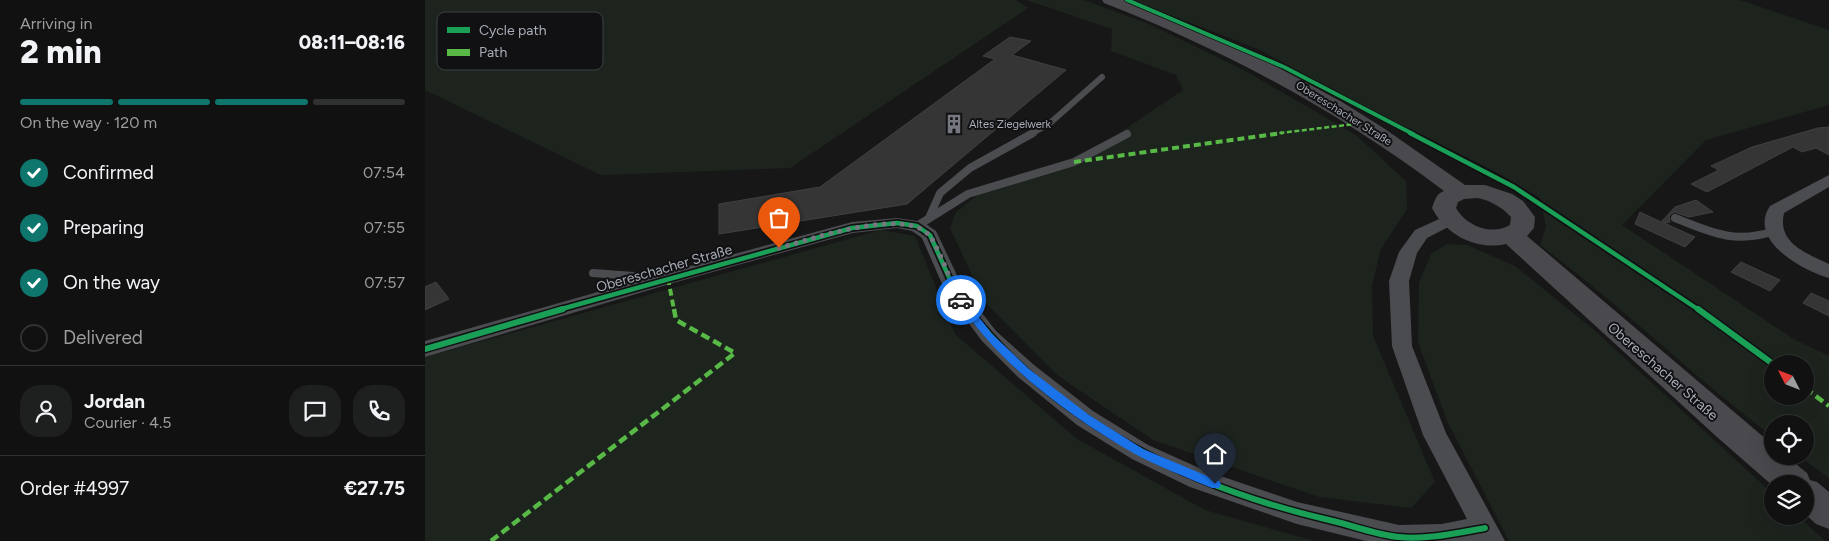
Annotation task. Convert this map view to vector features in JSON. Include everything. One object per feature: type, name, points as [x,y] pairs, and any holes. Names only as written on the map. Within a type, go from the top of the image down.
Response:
[{"type":"main road","name":"Obereschacher Straße","points":[[1110,0],[1229,49],[1293,81],[1363,123],[1460,192]]},
{"type":"main road","points":[[1460,192],[1488,193],[1514,205],[1523,217],[1522,228],[1511,235],[1495,237],[1478,235],[1462,228],[1450,219],[1446,213],[1444,202],[1453,194],[1460,192]]},
{"type":"main road","name":"Obereschacher Straße","points":[[1511,235],[1691,395],[1784,475]]},
{"type":"main road","points":[[1814,500],[1829,513]]},
{"type":"street","points":[[1829,180],[1776,210],[1773,226],[1784,245],[1805,260],[1829,272]]},
{"type":"street","points":[[923,222],[956,293],[989,336],[1025,371],[1085,418],[1140,452],[1199,479],[1297,514],[1399,537],[1489,535],[1435,435],[1402,346],[1399,281],[1408,252],[1421,234],[1450,219]]},
{"type":"street","name":"Obereschacher Straße","points":[[425,348],[668,278],[852,228],[923,222]]},
{"type":"lane","points":[[923,222],[940,193],[970,168],[1049,124],[1102,77]]},
{"type":"lane","points":[[923,222],[968,194],[1074,162],[1127,134]]},
{"type":"lane","points":[[1675,218],[1726,238],[1759,238],[1775,232]]},
{"type":"lane","points":[[593,273],[668,278]]},
{"type":"shaded area","points":[[425,0],[1016,0],[1028,8],[790,168],[601,175],[425,90]]},
{"type":"shaded area","points":[[1026,0],[1084,0],[1149,24],[1240,68],[1356,135],[1406,181],[1407,209],[1381,249],[1372,285],[1373,336],[1435,482],[1411,508],[1319,497],[1153,440],[1057,375],[984,301],[950,228],[956,212],[980,193],[1072,165],[1183,90],[1176,75],[1111,51],[1112,29]]},
{"type":"shaded area","points":[[1132,0],[1740,0],[1829,30],[1829,105],[1706,140],[1622,225],[1795,340],[1829,356],[1829,478],[1811,465],[1814,465],[1814,415],[1764,415],[1764,430],[1540,245],[1546,227],[1540,198],[1498,173],[1375,112],[1260,50]]},
{"type":"shaded area","points":[[881,230],[915,236],[955,334],[1077,439],[1205,510],[1314,541],[425,541],[425,357]]},
{"type":"shaded area","points":[[1447,244],[1467,245],[1515,266],[1593,329],[1764,486],[1764,525],[1808,525],[1825,541],[1509,541],[1447,421],[1418,342],[1419,283],[1431,254]]},
{"type":"building","name":"Altes Ziegelwerk","points":[[1010,37],[1031,41],[1012,55],[1066,70],[907,204],[719,234],[719,204],[820,187],[995,59],[983,56]]},
{"type":"building","points":[[1829,127],[1829,155],[1816,148],[1802,152],[1793,147],[1707,192],[1691,184],[1719,170],[1711,166],[1752,147],[1818,128]]},
{"type":"building","points":[[1696,200],[1713,212],[1689,217],[1674,212],[1669,216],[1670,222],[1664,223],[1695,237],[1685,247],[1635,224],[1640,212],[1661,222],[1675,207]]},
{"type":"building","points":[[1741,262],[1780,280],[1770,291],[1731,272]]},
{"type":"building","points":[[436,282],[449,299],[425,310],[425,287]]},
{"type":"building","points":[[1811,293],[1829,301],[1829,316],[1803,303]]},
{"type":"marked path","points":[[1074,162],[1363,123]]},
{"type":"marked path","points":[[491,541],[735,353],[676,320],[668,278]]},
{"type":"marked path","points":[[1814,395],[1829,406]]},
{"type":"cycle path","points":[[1127,0],[1284,67],[1514,187],[1710,317],[1764,357]]},
{"type":"cycle path","points":[[425,349],[668,278],[852,228],[897,223],[917,226],[930,235],[956,293],[989,336],[1026,371],[1085,418],[1140,452],[1199,479],[1297,513],[1399,537],[1442,536],[1485,528]]},
{"type":"way so far","points":[[779,248],[852,228],[897,223],[917,226],[930,235],[961,300]]},
{"type":"place","name":"Altes Ziegelwerk","points":[[954,124]]},
{"type":"route","points":[[961,300],[989,336],[1025,371],[1085,418],[1140,452],[1199,479],[1215,484]]}]
